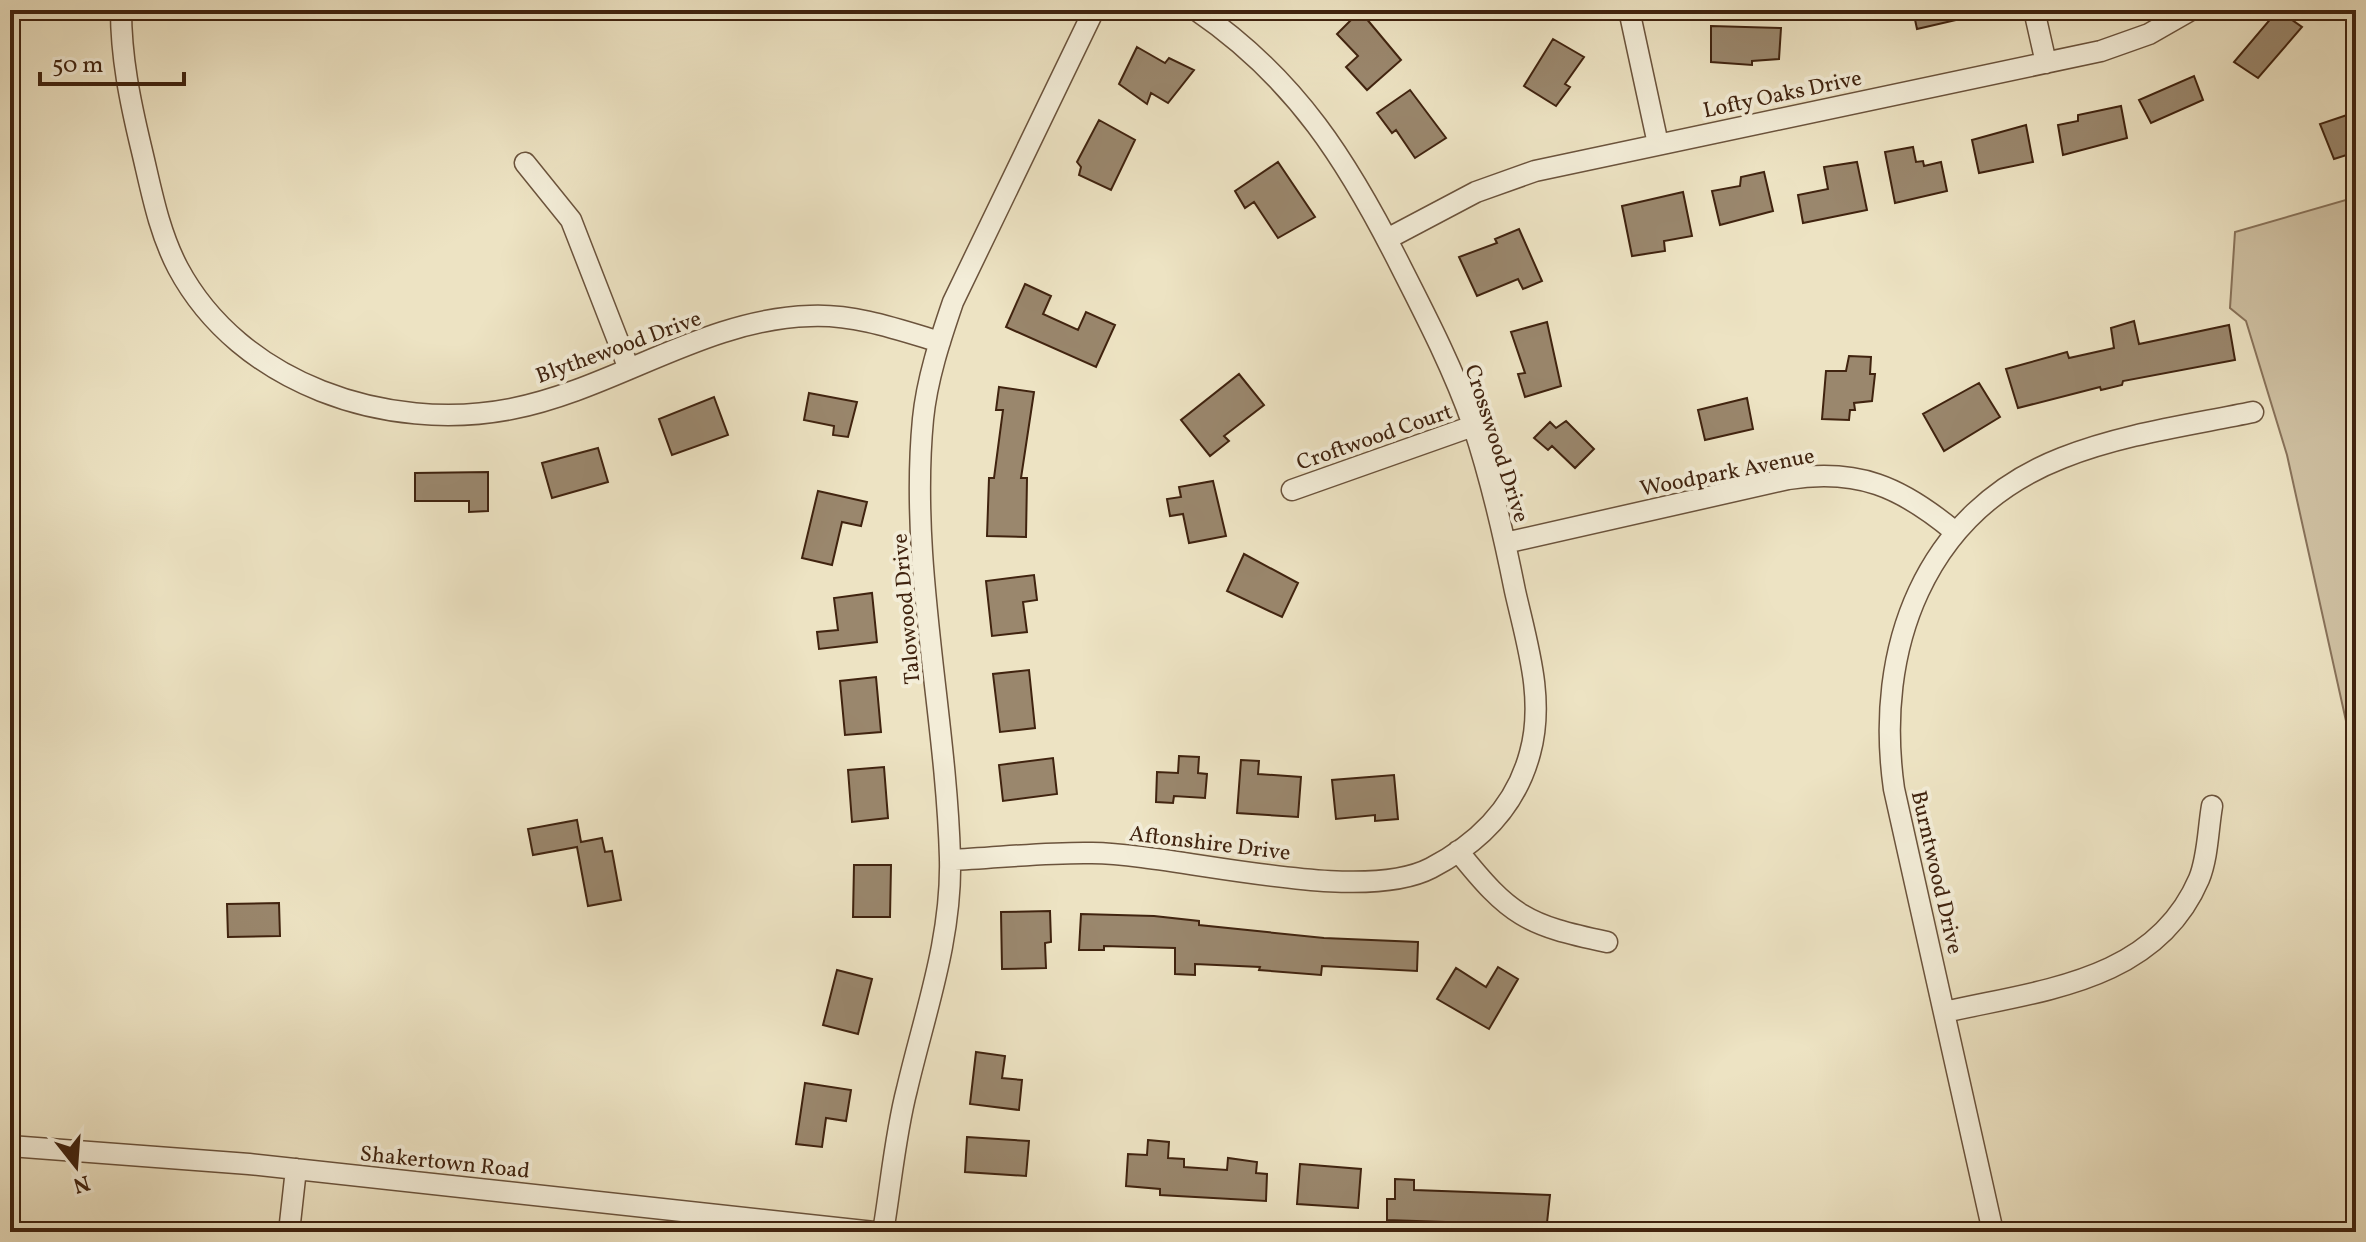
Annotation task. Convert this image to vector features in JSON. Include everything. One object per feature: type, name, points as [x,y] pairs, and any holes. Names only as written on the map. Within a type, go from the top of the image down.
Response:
[{"type":"street","name":"Blythewood Drive","points":[[121,10],[126,85],[158,220],[180,270],[201,303],[241,346],[312,388],[392,410],[434,414],[474,413],[513,409],[739,327],[810,316],[860,320],[940,342]]},
{"type":"street","name":"Talowood Drive","points":[[883,1232],[906,1092],[943,953],[950,860],[920,471],[923,417],[940,342],[968,267],[1094,10]]},
{"type":"street","name":"Crosswood Drive","points":[[1196,10],[1257,58],[1315,119],[1363,193],[1387,239],[1442,348],[1473,426],[1505,543],[1535,681],[1535,734],[1525,769],[1508,802],[1479,837],[1458,851]]},
{"type":"street","points":[[1629,10],[1658,144]]},
{"type":"street","points":[[2034,10],[2046,63]]},
{"type":"street","name":"Lofty Oaks Drive","points":[[1387,239],[1439,210],[1509,179],[1658,144],[2046,63],[2126,43],[2191,10]]},
{"type":"street","points":[[525,163],[571,220],[629,369]]},
{"type":"street","points":[[1954,531],[1986,501],[2061,458],[2103,444],[2253,412]]},
{"type":"street","name":"Croftwood Court","points":[[1292,490],[1473,426]]},
{"type":"street","name":"Woodpark Avenue","points":[[1505,543],[1788,479],[1821,475],[1858,478],[1892,489],[1922,505],[1954,531]]},
{"type":"street","name":"Burntwood Drive","points":[[1954,531],[1926,574],[1904,630],[1888,718],[1894,789],[1993,1232]]},
{"type":"street","points":[[1945,1012],[2090,979],[2144,951],[2174,921],[2200,878],[2212,806]]},
{"type":"street","points":[[1458,851],[1490,890],[1522,916],[1547,930],[1607,942]]},
{"type":"street","name":"Aftonshire Drive","points":[[950,860],[1093,853],[1329,880],[1386,883],[1429,869],[1458,851]]},
{"type":"street","name":"Shakertown Road","points":[[10,1146],[296,1169],[874,1232]]},
{"type":"street","points":[[289,1232],[296,1169]]},
{"type":"shaded area","points":[[2356,197],[2356,766],[2287,455],[2246,321],[2230,308],[2235,232]]},
{"type":"building","points":[[1913,10],[1968,10],[1969,17],[1917,29]]},
{"type":"building","points":[[2278,10],[2302,27],[2258,78],[2234,62]]},
{"type":"building","points":[[1360,11],[1401,60],[1367,90],[1346,67],[1358,56],[1337,34]]},
{"type":"building","points":[[1711,26],[1781,28],[1779,59],[1752,61],[1752,65],[1711,62]]},
{"type":"building","points":[[1553,39],[1584,57],[1565,84],[1570,87],[1556,106],[1524,86]]},
{"type":"building","points":[[1137,47],[1165,63],[1169,58],[1194,70],[1168,103],[1151,93],[1147,104],[1119,84]]},
{"type":"building","points":[[2194,76],[2203,100],[2151,123],[2139,100]]},
{"type":"building","points":[[1410,90],[1446,138],[1415,158],[1396,130],[1392,133],[1377,113]]},
{"type":"building","points":[[2121,106],[2127,138],[2063,155],[2058,125],[2078,121],[2078,115]]},
{"type":"building","points":[[2356,112],[2356,152],[2334,159],[2320,124]]},
{"type":"building","points":[[1099,120],[1135,140],[1111,190],[1079,175],[1081,167],[1077,162]]},
{"type":"building","points":[[2026,125],[2033,162],[1979,173],[1972,140]]},
{"type":"building","points":[[1913,147],[1916,162],[1923,161],[1924,166],[1941,162],[1947,191],[1895,203],[1885,152]]},
{"type":"building","points":[[1278,162],[1315,217],[1278,238],[1254,202],[1245,208],[1235,191]]},
{"type":"building","points":[[1857,162],[1867,210],[1803,223],[1798,195],[1828,189],[1824,167]]},
{"type":"building","points":[[1764,172],[1773,211],[1720,225],[1712,191],[1740,186],[1741,177]]},
{"type":"building","points":[[1683,192],[1692,236],[1664,241],[1665,251],[1632,256],[1622,206]]},
{"type":"building","points":[[1519,229],[1542,281],[1523,289],[1518,279],[1477,296],[1459,257],[1497,243],[1495,239]]},
{"type":"building","points":[[1025,284],[1051,296],[1043,314],[1078,330],[1086,312],[1115,325],[1096,367],[1006,327]]},
{"type":"building","points":[[2134,321],[2139,344],[2229,325],[2235,360],[2123,381],[2122,385],[2101,390],[2100,387],[2018,408],[2006,369],[2067,352],[2069,358],[2114,348],[2111,328]]},
{"type":"building","points":[[1547,322],[1561,386],[1525,397],[1518,374],[1525,373],[1511,332]]},
{"type":"building","points":[[1849,356],[1871,357],[1870,374],[1875,374],[1872,401],[1854,403],[1855,410],[1850,410],[1849,420],[1822,419],[1826,371],[1846,371]]},
{"type":"building","points":[[1239,374],[1264,405],[1224,436],[1229,441],[1210,456],[1181,420]]},
{"type":"building","points":[[1979,383],[2000,417],[1944,451],[1923,414]]},
{"type":"building","points":[[999,387],[1034,392],[1021,478],[1027,478],[1026,537],[987,536],[989,478],[994,478],[1003,410],[996,410]]},
{"type":"building","points":[[809,393],[857,402],[848,437],[833,435],[834,426],[804,420]]},
{"type":"building","points":[[714,397],[728,435],[672,455],[659,419]]},
{"type":"building","points":[[1747,398],[1753,429],[1705,440],[1698,410]]},
{"type":"building","points":[[1566,421],[1594,449],[1575,468],[1552,446],[1548,450],[1534,438],[1550,422],[1556,428]]},
{"type":"building","points":[[598,448],[608,482],[552,498],[542,463]]},
{"type":"building","points":[[488,472],[488,511],[469,512],[469,501],[415,501],[415,473]]},
{"type":"building","points":[[1213,481],[1226,536],[1189,543],[1183,514],[1170,516],[1167,499],[1181,497],[1179,487]]},
{"type":"building","points":[[818,491],[867,502],[861,526],[842,522],[832,565],[802,558]]},
{"type":"building","points":[[1244,554],[1298,583],[1282,617],[1227,591]]},
{"type":"building","points":[[1034,575],[1037,600],[1023,602],[1027,632],[992,636],[986,581]]},
{"type":"building","points":[[872,593],[877,642],[819,649],[817,632],[838,630],[834,598]]},
{"type":"building","points":[[1029,670],[1035,728],[1000,732],[993,674]]},
{"type":"building","points":[[876,677],[881,732],[845,735],[840,681]]},
{"type":"building","points":[[1179,756],[1199,757],[1198,773],[1207,774],[1205,798],[1174,796],[1173,803],[1156,802],[1157,772],[1178,773]]},
{"type":"building","points":[[1053,758],[1057,794],[1003,801],[999,765]]},
{"type":"building","points":[[1241,760],[1259,761],[1258,774],[1301,777],[1298,817],[1237,813]]},
{"type":"building","points":[[884,767],[888,818],[852,822],[848,770]]},
{"type":"building","points":[[1394,775],[1398,819],[1375,821],[1375,815],[1336,819],[1332,780]]},
{"type":"building","points":[[577,820],[581,842],[602,838],[605,852],[612,851],[621,900],[588,906],[577,847],[533,855],[528,829]]},
{"type":"building","points":[[854,865],[891,865],[890,917],[853,917]]},
{"type":"building","points":[[279,903],[280,936],[228,937],[227,904]]},
{"type":"building","points":[[1050,911],[1051,942],[1045,943],[1046,968],[1002,969],[1001,912]]},
{"type":"building","points":[[1081,914],[1154,916],[1199,921],[1199,925],[1324,938],[1418,942],[1417,971],[1322,966],[1321,975],[1259,970],[1260,967],[1195,964],[1195,975],[1175,974],[1175,948],[1104,946],[1104,950],[1079,950]]},
{"type":"building","points":[[1498,967],[1518,979],[1489,1029],[1437,999],[1456,968],[1486,987]]},
{"type":"building","points":[[837,970],[872,979],[858,1034],[823,1025]]},
{"type":"building","points":[[976,1052],[1005,1056],[1002,1078],[1022,1080],[1019,1110],[970,1104]]},
{"type":"building","points":[[805,1083],[851,1090],[846,1121],[826,1118],[822,1147],[796,1144]]},
{"type":"building","points":[[967,1137],[1029,1141],[1026,1176],[965,1172]]},
{"type":"building","points":[[1148,1140],[1169,1142],[1168,1158],[1184,1159],[1184,1167],[1227,1170],[1228,1158],[1257,1162],[1256,1173],[1267,1174],[1266,1201],[1160,1195],[1160,1189],[1126,1186],[1128,1154],[1147,1155]]},
{"type":"building","points":[[1300,1164],[1361,1169],[1358,1208],[1297,1204]]},
{"type":"building","points":[[1395,1179],[1414,1180],[1414,1190],[1550,1195],[1546,1232],[1474,1228],[1474,1223],[1387,1220],[1387,1199],[1395,1199]]}]
